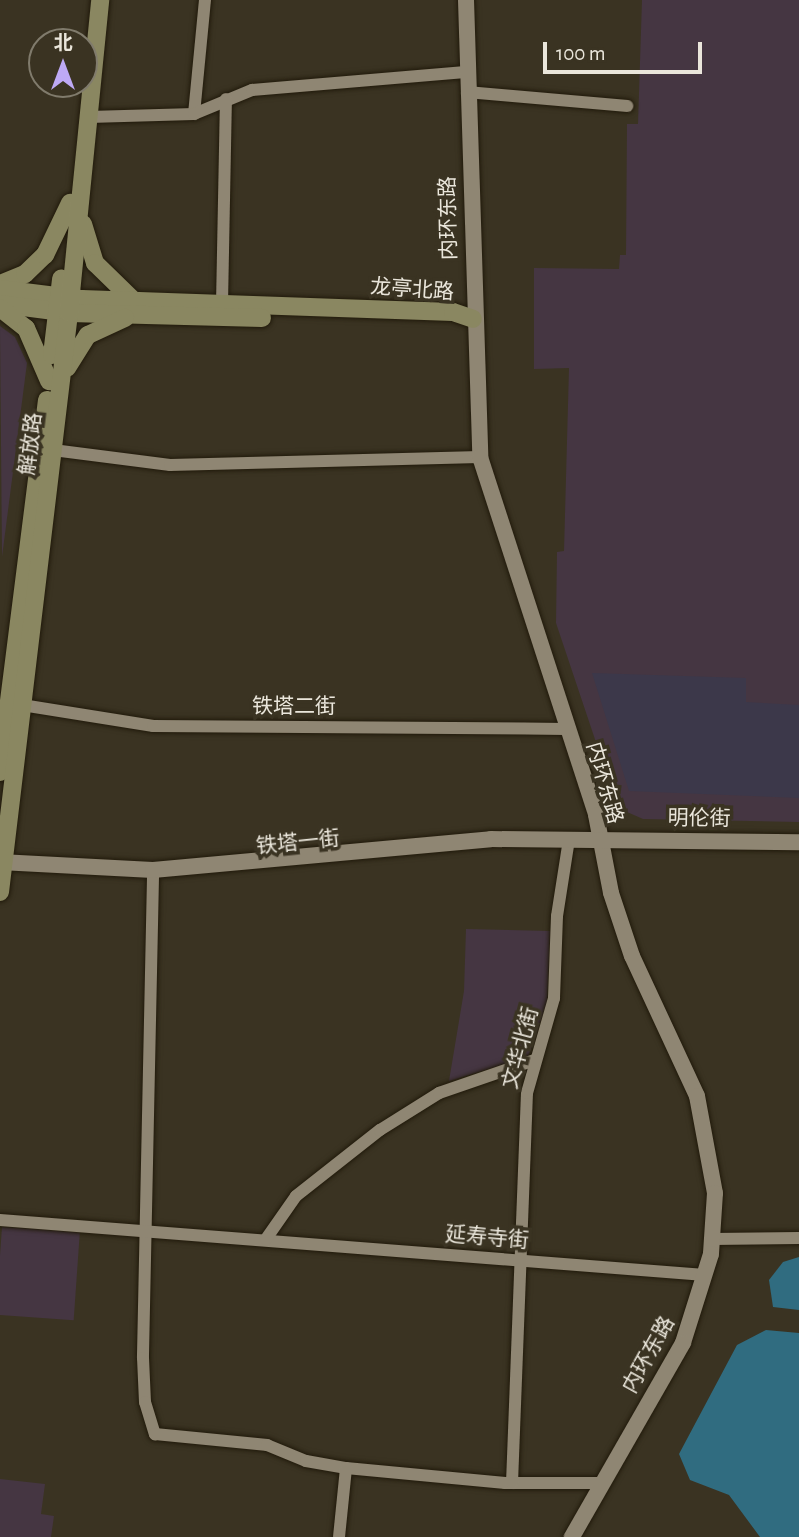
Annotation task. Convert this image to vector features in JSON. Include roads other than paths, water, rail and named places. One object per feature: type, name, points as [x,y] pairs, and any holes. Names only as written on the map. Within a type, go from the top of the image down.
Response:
[{"type":"main road","points":[[88,28],[91,0]]},
{"type":"main road","name":"解放路","points":[[75,204],[89,117],[100,0]]},
{"type":"main road","name":"解放路","points":[[0,772],[6,686],[55,383],[75,204],[82,98]]},
{"type":"main road","points":[[0,286],[25,274],[45,255],[75,204]]},
{"type":"main road","points":[[0,306],[26,328],[55,383],[88,335],[137,308],[95,263],[75,204]]},
{"type":"main road","name":"龙亭北路","points":[[0,286],[64,305]]},
{"type":"main road","name":"龙亭北路","points":[[137,308],[222,304],[453,312],[473,319]]},
{"type":"main road","name":"龙亭北路","points":[[0,306],[64,305],[453,324],[473,319]]},
{"type":"main road","name":"解放路","points":[[0,892],[53,450],[55,383]]},
{"type":"street","points":[[194,114],[205,0]]},
{"type":"street","name":"内环东路","points":[[466,0],[473,319],[480,457],[566,729],[634,963],[697,1096],[714,1184],[712,1239],[705,1275],[683,1343],[599,1483],[572,1537]]},
{"type":"street","points":[[89,117],[194,114],[252,90],[468,72]]},
{"type":"street","points":[[467,92],[627,106]]},
{"type":"street","points":[[222,304],[226,99]]},
{"type":"street","points":[[53,450],[170,465],[480,457]]},
{"type":"street","name":"铁塔二街","points":[[22,705],[153,726],[566,729]]},
{"type":"street","name":"铁塔一街","points":[[2,865],[153,870],[491,839],[599,842]]},
{"type":"street","name":"铁塔一街","points":[[2,865],[153,877],[490,846],[568,846],[599,842]]},
{"type":"street","name":"明伦街","points":[[599,842],[799,842]]},
{"type":"street","name":"明伦街","points":[[599,842],[799,850]]},
{"type":"street","name":"文华北街","points":[[512,1483],[527,1093],[554,998],[557,916],[568,846]]},
{"type":"street","points":[[153,877],[150,1230],[143,1358],[145,1402],[155,1434],[268,1445],[306,1461],[346,1468],[512,1483],[599,1483]]},
{"type":"street","points":[[266,1239],[296,1196],[380,1130],[439,1093],[535,1060]]},
{"type":"street","name":"延寿寺街","points":[[0,1220],[705,1275]]},
{"type":"street","points":[[712,1239],[799,1238]]},
{"type":"street","points":[[340,1537],[346,1468]]},
{"type":"water","points":[[799,1257],[799,1310],[773,1307],[769,1280],[783,1262]]},
{"type":"water","points":[[766,1330],[799,1333],[799,1537],[760,1537],[729,1495],[690,1480],[679,1454],[737,1345]]}]
